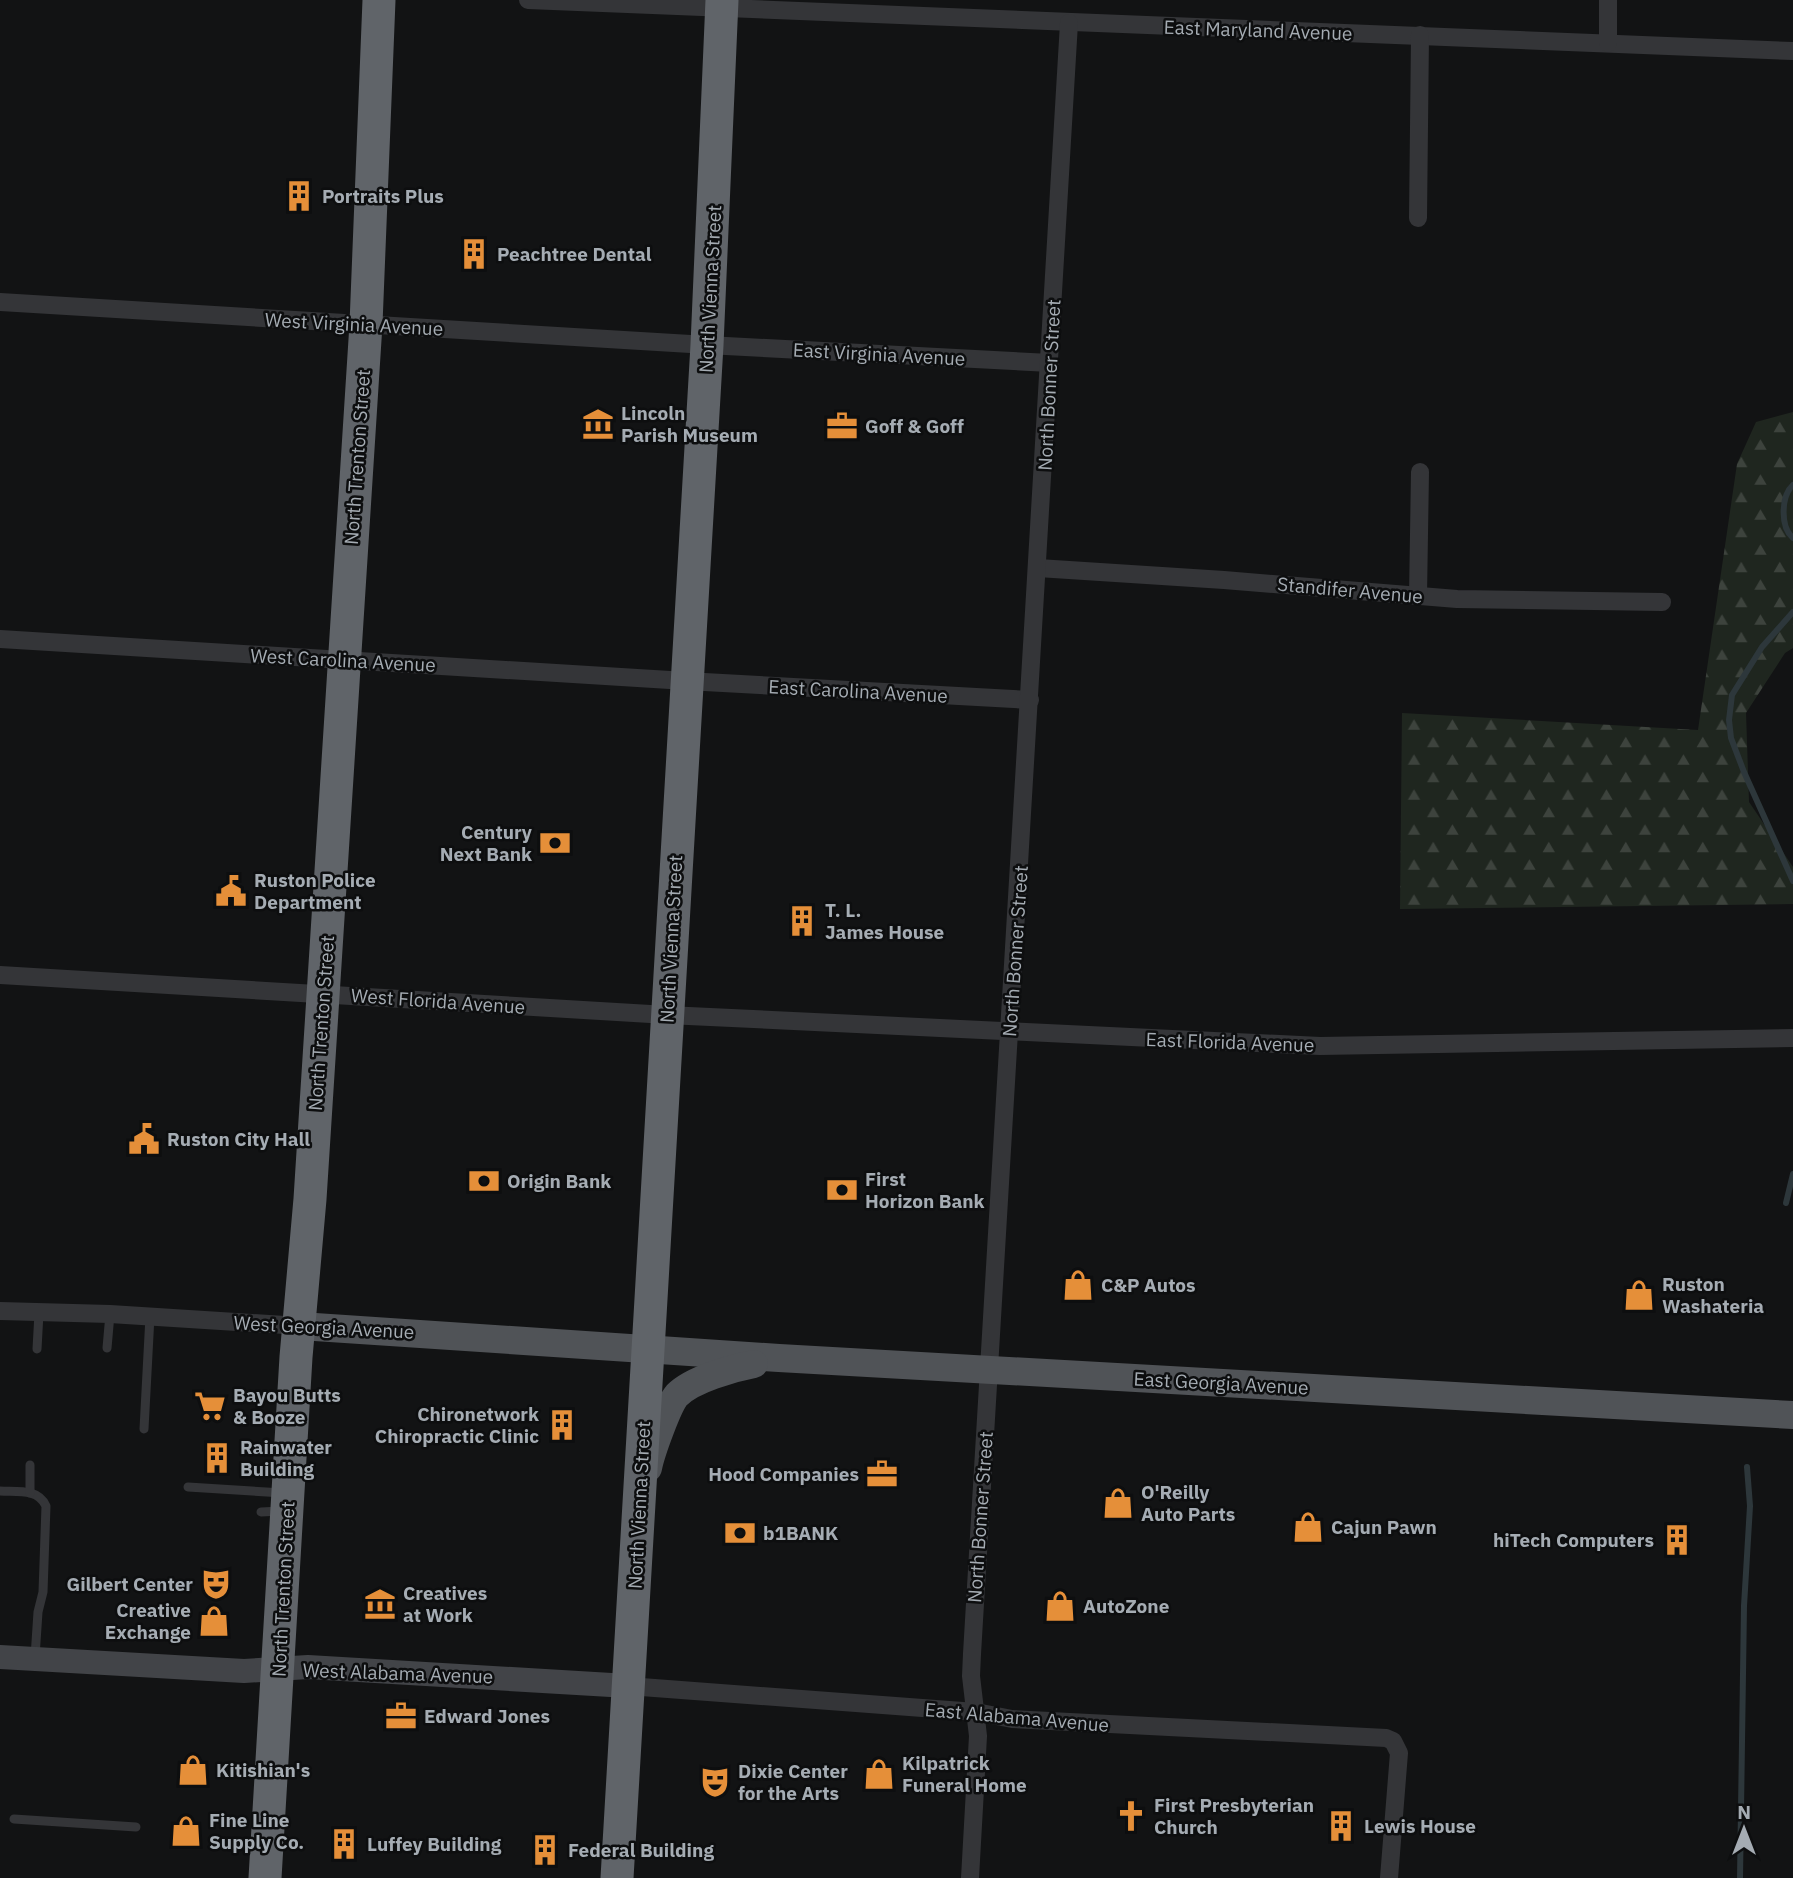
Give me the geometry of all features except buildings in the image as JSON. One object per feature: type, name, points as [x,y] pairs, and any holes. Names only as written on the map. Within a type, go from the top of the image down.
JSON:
[{"type":"highway","name":"North Trenton Street","points":[[265,1878],[277,1671],[279,1505],[300,1326],[323,995],[366,324],[379,0]]},
{"type":"highway","name":"North Vienna Street","points":[[617,1878],[707,345],[722,5]]},
{"type":"main road","name":"West Georgia Avenue","points":[[300,1326],[648,1348]]},
{"type":"main road","name":"East Georgia Avenue","points":[[648,1348],[779,1358],[1793,1415]]},
{"type":"main road","points":[[638,1525],[651,1453],[676,1396],[723,1371],[779,1358]]},
{"type":"main road","name":"West Alabama Avenue","points":[[0,1657],[244,1671],[308,1667],[628,1686]]},
{"type":"street","name":"East Maryland Avenue","points":[[528,0],[722,5],[1069,23],[1793,51]]},
{"type":"street","points":[[1608,0],[1608,43]]},
{"type":"street","name":"North Bonner Street","points":[[970,1878],[978,1736],[971,1676],[1069,23]]},
{"type":"street","points":[[1418,218],[1420,35]]},
{"type":"street","name":"West Virginia Avenue","points":[[0,302],[707,345]]},
{"type":"street","name":"East Virginia Avenue","points":[[707,345],[1050,363]]},
{"type":"street","points":[[1418,596],[1420,472]]},
{"type":"street","name":"Standifer Avenue","points":[[1038,568],[1418,596],[1662,602]]},
{"type":"street","name":"West Carolina Avenue","points":[[0,639],[686,681]]},
{"type":"street","name":"East Carolina Avenue","points":[[686,681],[1030,700]]},
{"type":"street","name":"West Florida Avenue","points":[[0,975],[667,1016]]},
{"type":"street","name":"East Florida Avenue","points":[[667,1016],[1320,1046],[1793,1038]]},
{"type":"street","name":"West Georgia Avenue","points":[[0,1311],[150,1316],[300,1326]]},
{"type":"street","name":"East Alabama Avenue","points":[[628,1686],[976,1712],[1012,1719],[1386,1738],[1392,1741],[1399,1753],[1389,1878]]},
{"type":"lane","points":[[37,1349],[38,1313]]},
{"type":"lane","points":[[107,1348],[110,1314]]},
{"type":"lane","points":[[144,1429],[150,1316]]},
{"type":"lane","points":[[30,1465],[30,1493]]},
{"type":"lane","points":[[188,1488],[279,1505]]},
{"type":"lane","points":[[0,1491],[40,1496],[47,1511],[43,1592],[38,1612],[35,1659]]},
{"type":"lane","points":[[13,1819],[136,1827]]},
{"type":"green space","points":[[1793,412],[1793,648],[1785,653],[1746,713],[1749,802],[1793,867],[1793,904],[1400,909],[1402,713],[1698,730],[1737,464],[1756,422]]},
{"type":"waterway","points":[[1793,485],[1784,504],[1786,527],[1793,538]]},
{"type":"waterway","points":[[1793,612],[1762,647],[1732,695],[1729,720],[1731,738],[1744,772],[1793,881]]},
{"type":"waterway","points":[[1786,1203],[1793,1174]]},
{"type":"waterway","points":[[1740,1878],[1744,1606],[1750,1506],[1747,1467]]},
{"type":"place","name":"Portraits Plus","points":[[299,196]]},
{"type":"place","name":"Peachtree Dental","points":[[474,254]]},
{"type":"place","name":"Lincoln Parish Museum","points":[[598,424]]},
{"type":"place","name":"Goff & Goff","points":[[842,426]]},
{"type":"place","name":"Century Next Bank","points":[[555,843]]},
{"type":"place","name":"Ruston Police Department","points":[[231,891]]},
{"type":"place","name":"T. L. James House","points":[[802,921]]},
{"type":"place","name":"Ruston City Hall","points":[[144,1139]]},
{"type":"place","name":"Origin Bank","points":[[484,1181]]},
{"type":"place","name":"First Horizon Bank","points":[[842,1190]]},
{"type":"place","name":"C&P Autos","points":[[1078,1285]]},
{"type":"place","name":"Ruston Washateria","points":[[1639,1295]]},
{"type":"place","name":"Bayou Butts & Booze","points":[[210,1406]]},
{"type":"place","name":"Chironetwork Chiropractic Clinic","points":[[562,1425]]},
{"type":"place","name":"Rainwater Building","points":[[217,1458]]},
{"type":"place","name":"Hood Companies","points":[[882,1474]]},
{"type":"place","name":"O'Reilly Auto Parts","points":[[1118,1503]]},
{"type":"place","name":"Cajun Pawn","points":[[1308,1527]]},
{"type":"place","name":"b1BANK","points":[[740,1533]]},
{"type":"place","name":"hiTech Computers","points":[[1677,1540]]},
{"type":"place","name":"Gilbert Center","points":[[216,1584]]},
{"type":"place","name":"Creatives at Work","points":[[380,1604]]},
{"type":"place","name":"AutoZone","points":[[1060,1606]]},
{"type":"place","name":"Creative Exchange","points":[[214,1621]]},
{"type":"place","name":"Edward Jones","points":[[401,1716]]},
{"type":"place","name":"Kitishian's","points":[[193,1770]]},
{"type":"place","name":"Kilpatrick Funeral Home","points":[[879,1774]]},
{"type":"place","name":"Dixie Center for the Arts","points":[[715,1782]]},
{"type":"place","name":"First Presbyterian Church","points":[[1131,1816]]},
{"type":"place","name":"Lewis House","points":[[1341,1826]]},
{"type":"place","name":"Fine Line Supply Co.","points":[[186,1831]]},
{"type":"place","name":"Luffey Building","points":[[344,1844]]},
{"type":"place","name":"Federal Building","points":[[545,1850]]}]
